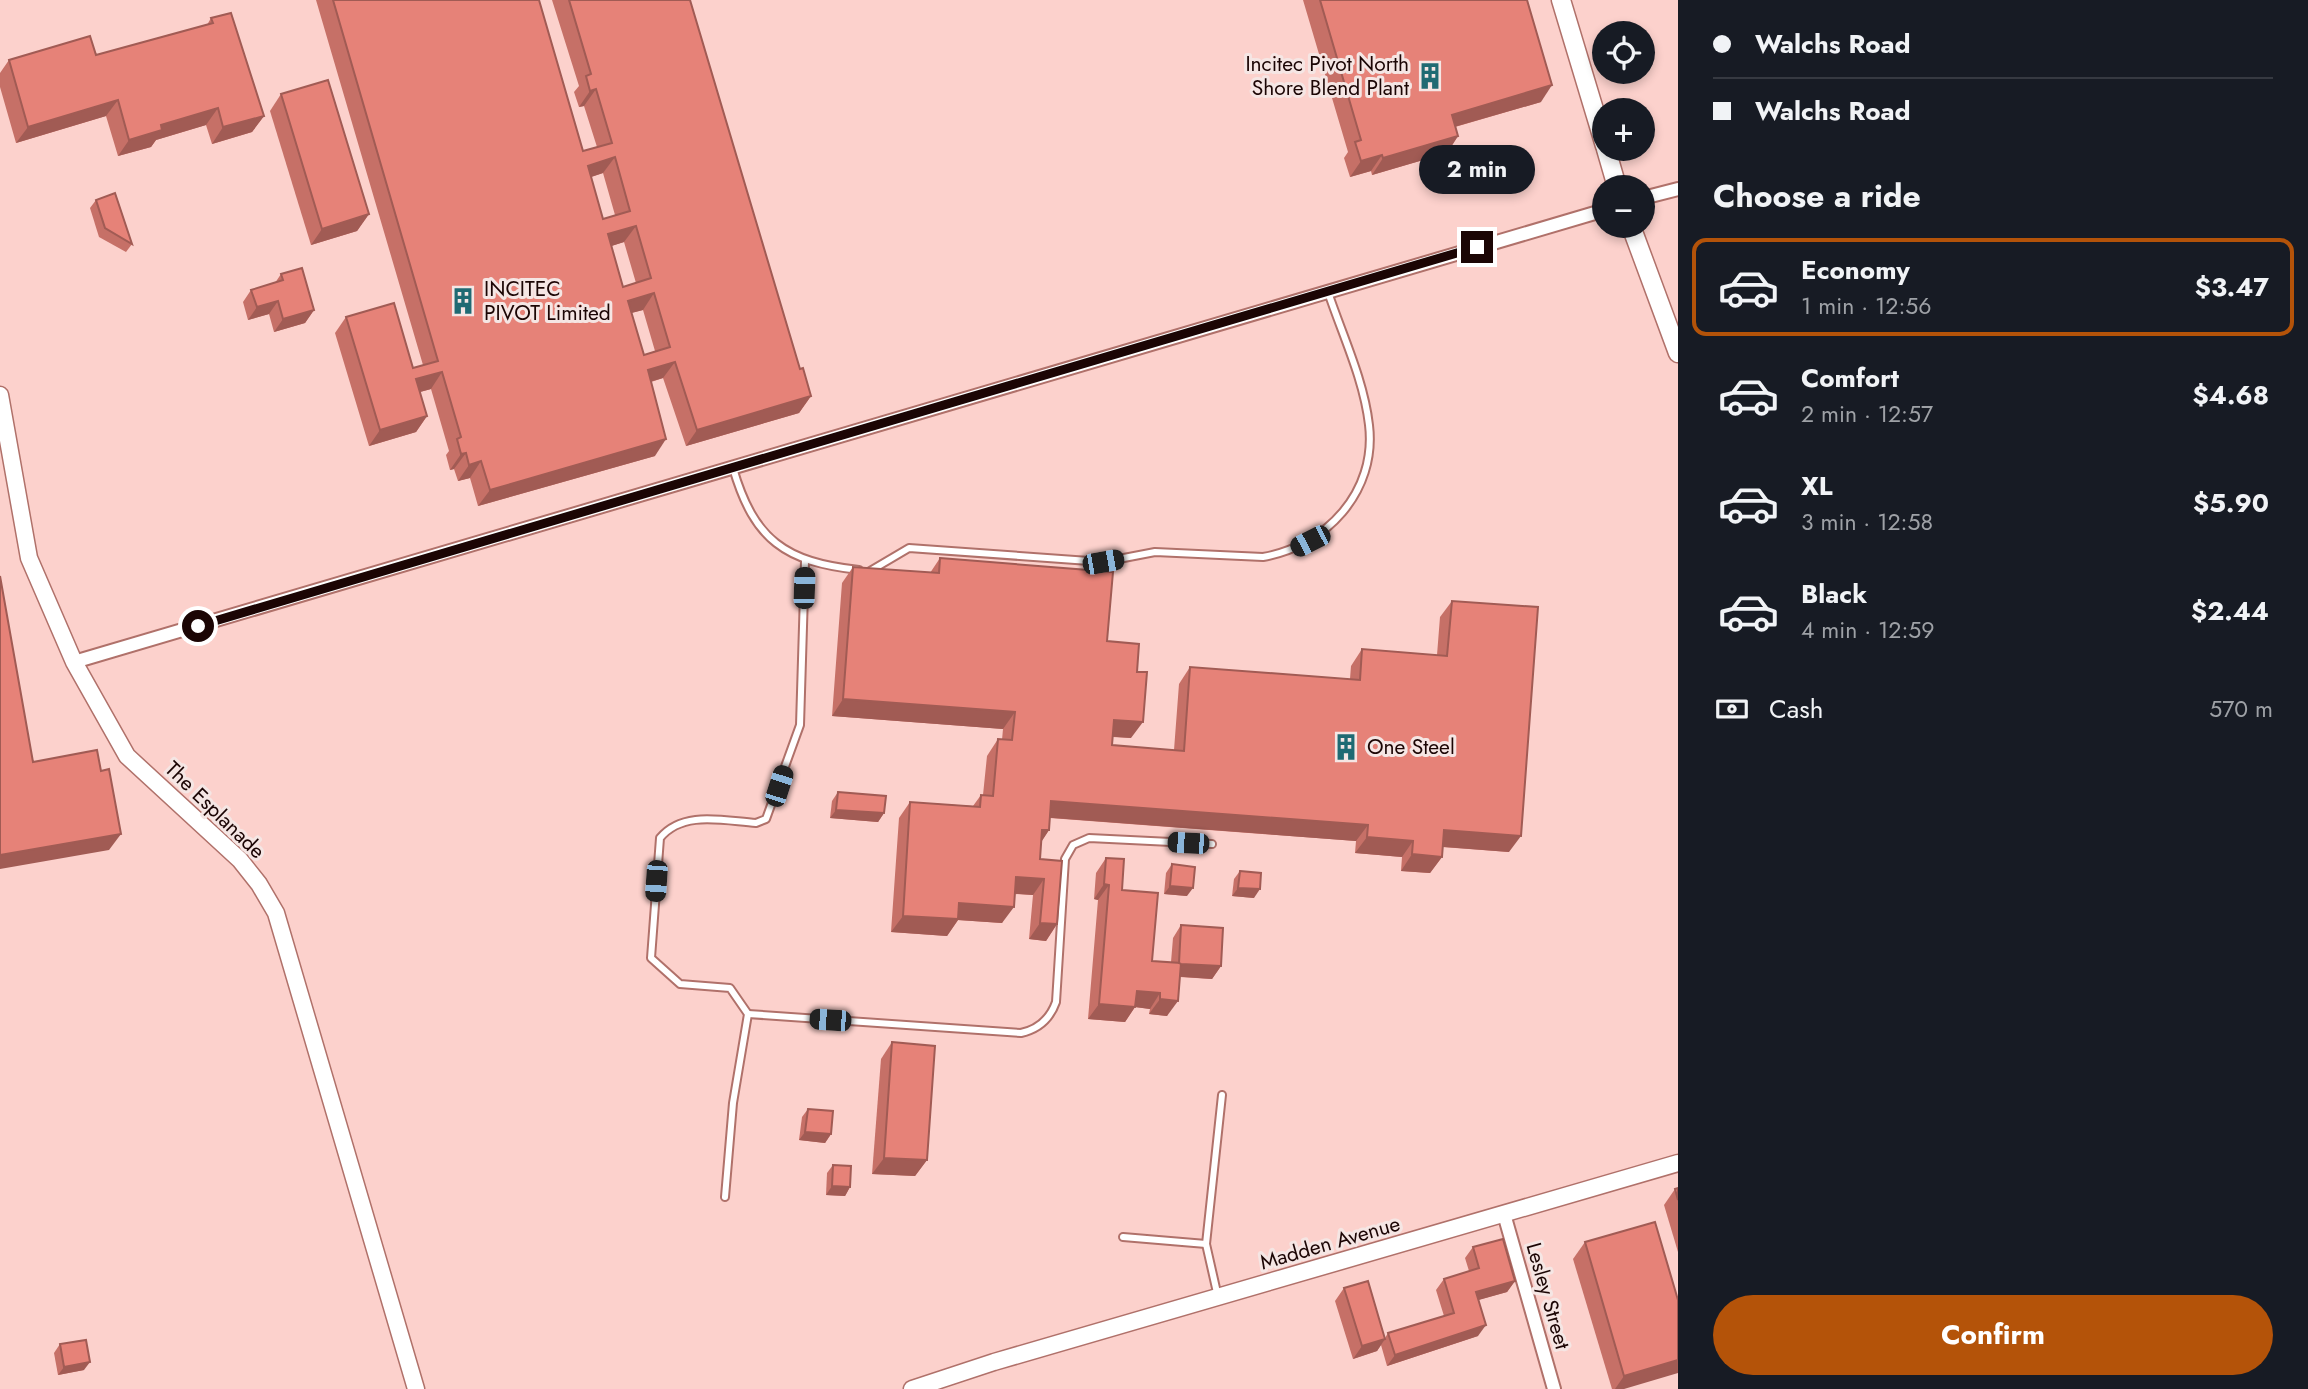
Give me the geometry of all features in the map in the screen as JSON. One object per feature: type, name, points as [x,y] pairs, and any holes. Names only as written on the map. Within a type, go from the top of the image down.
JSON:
[{"type":"main road","points":[[1561,0],[1592,104]]},
{"type":"main road","points":[[1635,238],[1678,354]]},
{"type":"street","points":[[1655,195],[1678,189]]},
{"type":"street","points":[[74,662],[1592,213]]},
{"type":"street","name":"The Esplanade","points":[[0,395],[29,558],[74,662],[127,755],[240,860],[259,884],[276,913],[416,1389]]},
{"type":"street","name":"Madden Avenue","points":[[912,1389],[994,1362],[1678,1163]]},
{"type":"street","name":"Lesley Street","points":[[1504,1214],[1554,1389]]},
{"type":"lane","points":[[733,467],[742,498],[756,523],[775,544],[805,561],[827,567],[873,571],[909,548],[1103,562],[1156,552],[1246,558],[1279,554],[1310,541],[1336,520],[1356,493],[1370,445],[1367,412],[1328,292]]},
{"type":"lane","points":[[725,1197],[733,1103],[748,1014],[730,988],[680,984],[651,958],[660,838],[670,826],[691,819],[757,822],[766,818],[800,725],[805,561]]},
{"type":"lane","points":[[748,1014],[1029,1031],[1049,1017],[1056,1002],[1065,859],[1073,845],[1088,838],[1212,844]]},
{"type":"lane","points":[[1217,1297],[1206,1244],[1222,1095]]},
{"type":"lane","points":[[1122,1237],[1206,1244]]},
{"type":"building","points":[[333,0],[539,0],[583,151],[612,143],[596,89],[590,91],[586,76],[591,74],[569,0],[690,0],[800,369],[803,368],[811,396],[697,430],[675,362],[648,370],[666,439],[490,490],[481,461],[469,465],[466,453],[461,454],[457,439],[461,437],[442,372],[416,379],[427,416],[380,430],[346,317],[394,303],[413,368],[438,361]],"holes":[[[615,157],[630,211],[603,219],[588,166]],[[636,226],[651,278],[623,287],[608,234]],[[654,293],[670,347],[644,355],[628,301]]]},
{"type":"building","name":"Incitec Pivot North Shore Blend Plant","points":[[1320,0],[1527,0],[1552,85],[1452,115],[1458,136],[1383,158],[1382,155],[1361,161],[1355,142],[1361,140]]},
{"type":"building","points":[[231,13],[264,116],[223,127],[218,108],[161,125],[162,130],[129,140],[118,100],[28,127],[9,60],[90,36],[96,55],[213,23],[211,18]]},
{"type":"building","points":[[328,80],[369,214],[322,229],[281,94]]},
{"type":"building","points":[[115,193],[132,244],[105,228],[96,200]]},
{"type":"building","points":[[302,268],[314,310],[283,319],[278,301],[257,307],[251,290],[283,280],[281,274]]},
{"type":"building","name":"One Steel","points":[[940,558],[1113,572],[1107,641],[1139,644],[1137,672],[1147,672],[1143,722],[1114,720],[1112,745],[1184,751],[1190,667],[1360,680],[1362,649],[1447,656],[1452,601],[1538,607],[1521,836],[1444,830],[1442,857],[1412,854],[1413,841],[1367,837],[1368,825],[1051,801],[1049,830],[1042,830],[1040,859],[1062,861],[1057,924],[1040,923],[1044,879],[1016,877],[1014,907],[959,903],[958,919],[903,916],[910,802],[980,807],[981,795],[993,796],[998,739],[1012,740],[1015,712],[843,699],[853,567],[939,573]]},
{"type":"building","points":[[0,576],[33,762],[97,750],[101,771],[109,769],[121,834],[0,855]]},
{"type":"building","points":[[838,792],[886,796],[884,813],[836,810]]},
{"type":"building","points":[[1106,858],[1124,859],[1122,890],[1158,893],[1152,961],[1181,963],[1178,1001],[1160,999],[1160,993],[1137,991],[1135,1007],[1099,1004],[1109,885],[1104,884]]},
{"type":"building","points":[[1172,864],[1195,867],[1193,888],[1170,886]]},
{"type":"building","points":[[1240,871],[1261,873],[1260,889],[1238,888]]},
{"type":"building","points":[[1181,925],[1223,928],[1221,966],[1179,963]]},
{"type":"building","points":[[892,1042],[935,1046],[927,1160],[884,1158]]},
{"type":"building","points":[[808,1109],[833,1111],[831,1134],[805,1132]]},
{"type":"building","points":[[833,1165],[851,1166],[850,1187],[832,1186]]},
{"type":"building","points":[[1655,1222],[1678,1300],[1678,1360],[1624,1376],[1585,1242]]},
{"type":"building","points":[[1503,1239],[1515,1281],[1476,1292],[1486,1325],[1395,1355],[1388,1333],[1454,1313],[1444,1279],[1479,1268],[1473,1247]]},
{"type":"building","points":[[1368,1281],[1385,1339],[1362,1346],[1344,1288]]},
{"type":"building","points":[[86,1340],[90,1362],[64,1367],[60,1344]]},
{"type":"place","name":"Incitec Pivot North Shore Blend Plant","points":[[1430,76]]},
{"type":"place","name":"INCITEC PIVOT Limited","points":[[463,301]]},
{"type":"place","name":"One Steel","points":[[1346,747]]},
{"type":"route","points":[[198,626],[1477,247]]}]
